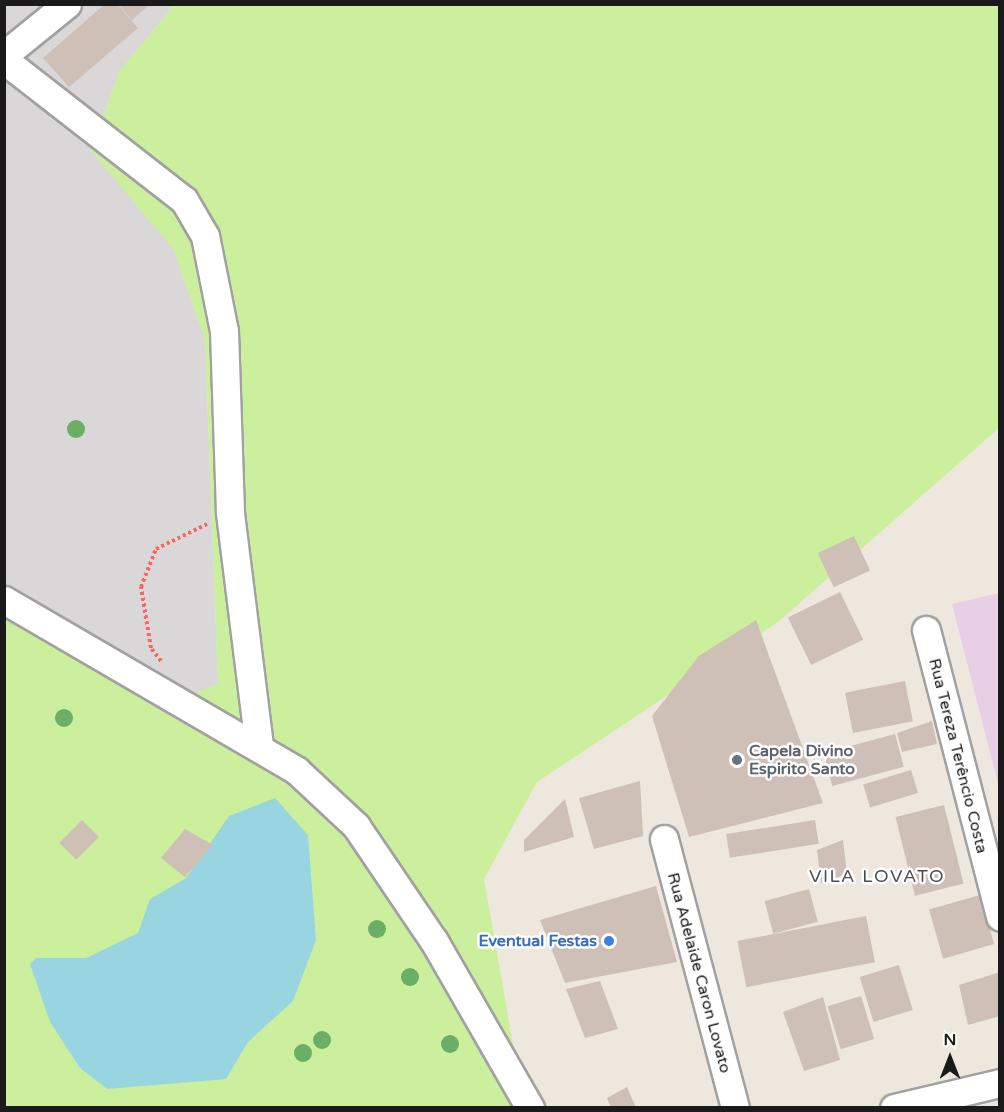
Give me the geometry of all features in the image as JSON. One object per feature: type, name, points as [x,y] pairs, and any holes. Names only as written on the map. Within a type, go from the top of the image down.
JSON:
[{"type":"street","points":[[4,55],[67,4]]},
{"type":"street","points":[[4,60],[184,200],[205,236],[224,331],[230,513],[259,747]]},
{"type":"street","points":[[4,600],[173,703],[259,747],[296,770],[356,826],[434,941],[530,1107]]},
{"type":"street","name":"Rua Tereza Terêncio Costa","points":[[926,630],[999,916]]},
{"type":"street","name":"Rua Adelaide Caron Lovato","points":[[664,839],[735,1107]]},
{"type":"street","points":[[894,1107],[999,1083]]},
{"type":"path","points":[[169,672],[151,648],[141,587],[156,549],[230,513]]},
{"type":"shaded area","points":[[5,5],[174,5],[119,72],[91,150],[174,250],[205,340],[218,684],[163,708],[5,619]]},
{"type":"shaded area","points":[[1000,593],[999,787],[952,604]]},
{"type":"green space","points":[[174,5],[999,5],[999,428],[778,622],[537,782],[484,879],[524,1107],[5,1107],[4,619],[163,708],[218,683],[205,340],[174,250],[91,151],[119,72]]},
{"type":"water","points":[[275,798],[308,835],[316,940],[293,1001],[248,1042],[226,1079],[107,1089],[80,1068],[50,1022],[30,964],[36,958],[86,958],[138,933],[150,899],[186,878],[229,816]]},
{"type":"building","points":[[105,4],[117,4],[138,28],[69,87],[43,58]]},
{"type":"building","points":[[118,4],[150,4],[132,20]]},
{"type":"building","points":[[854,536],[870,570],[834,587],[818,553]]},
{"type":"building","points":[[840,592],[863,640],[811,665],[788,617]]},
{"type":"building","name":"Capela Divino Espirito Santo","points":[[756,620],[823,803],[689,837],[652,716],[699,656]]},
{"type":"building","points":[[905,681],[913,721],[853,733],[845,693]]},
{"type":"building","points":[[932,721],[937,744],[902,752],[897,733]]},
{"type":"building","points":[[895,734],[904,767],[832,786],[824,753]]},
{"type":"building","points":[[911,770],[918,793],[870,808],[863,785]]},
{"type":"building","points":[[640,781],[643,836],[594,849],[579,798]]},
{"type":"building","points":[[565,799],[574,837],[524,852],[524,840]]},
{"type":"building","points":[[944,805],[964,884],[915,896],[895,817]]},
{"type":"building","points":[[82,820],[99,837],[76,860],[59,843]]},
{"type":"building","points":[[815,820],[819,844],[730,858],[726,834]]},
{"type":"building","points":[[185,829],[213,845],[185,877],[161,858]]},
{"type":"building","points":[[843,840],[847,874],[821,883],[817,850]]},
{"type":"building","name":"Eventual Festas","points":[[656,886],[677,962],[565,983],[540,920]]},
{"type":"building","points":[[809,889],[818,922],[773,934],[765,901]]},
{"type":"building","points":[[980,895],[994,944],[943,959],[929,910]]},
{"type":"building","points":[[866,916],[875,962],[746,987],[737,941]]},
{"type":"building","points":[[899,965],[913,1010],[874,1022],[860,977]]},
{"type":"building","points":[[1000,972],[1000,1016],[968,1025],[959,985]]},
{"type":"building","points":[[600,981],[618,1029],[585,1038],[566,989]]},
{"type":"building","points":[[861,996],[874,1039],[841,1049],[828,1006]]},
{"type":"building","points":[[823,997],[840,1060],[804,1071],[783,1012]]},
{"type":"building","points":[[627,1087],[636,1108],[611,1108],[607,1098]]},
{"type":"place","name":"Capela Divino Espirito Santo","points":[[737,760]]},
{"type":"place","name":"Eventual Festas","points":[[609,941]]},
{"type":"district","name":"VILA LOVATO","points":[[877,876]]}]
